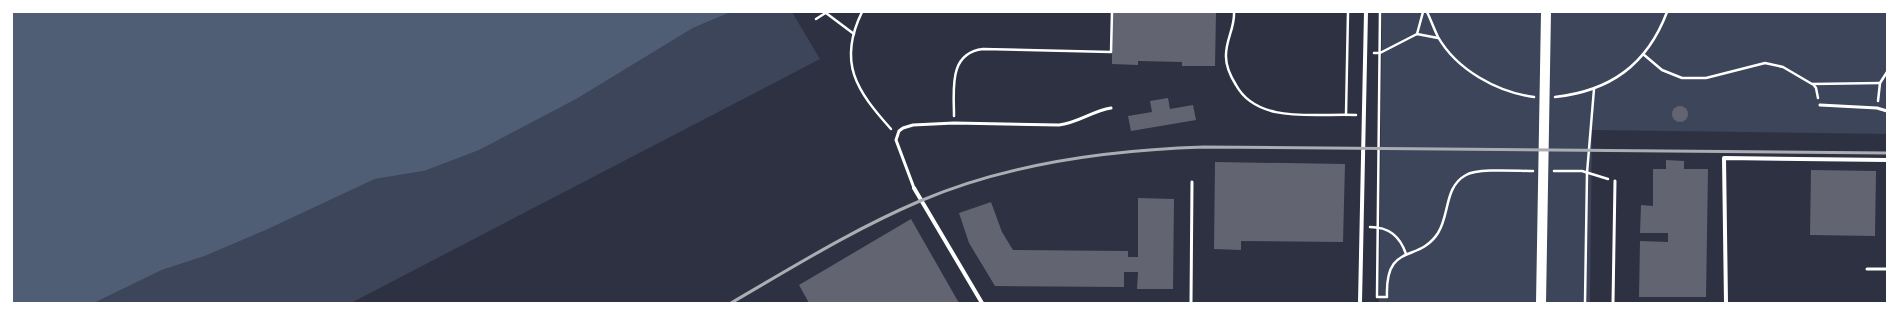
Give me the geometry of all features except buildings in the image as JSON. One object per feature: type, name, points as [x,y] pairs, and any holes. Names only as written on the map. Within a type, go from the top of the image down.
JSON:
[{"type":"main road","points":[[1541,303],[1546,12]]},
{"type":"street","points":[[1360,303],[1366,12]]},
{"type":"street","points":[[1726,303],[1724,158],[1887,160]]},
{"type":"street","points":[[914,188],[982,303]]},
{"type":"lane","points":[[1820,105],[1877,108],[1887,111]]},
{"type":"lane","points":[[914,188],[897,146],[897,136],[903,128],[913,125],[954,123],[1071,124],[1098,110],[1111,108]]},
{"type":"lane","points":[[1613,303],[1615,181]]},
{"type":"lane","points":[[1191,303],[1192,182]]},
{"type":"lane","points":[[1867,269],[1887,269]]},
{"type":"path","points":[[816,19],[827,12],[854,34]]},
{"type":"path","points":[[862,12],[854,34],[851,60],[856,83],[865,98],[897,136]]},
{"type":"path","points":[[954,123],[955,72],[961,59],[969,53],[983,49],[1111,52],[1112,12]]},
{"type":"path","points":[[1234,12],[1226,58],[1233,81],[1242,95],[1262,109],[1272,112],[1363,116]]},
{"type":"path","points":[[1346,115],[1348,12]]},
{"type":"path","points":[[1380,12],[1377,298],[1387,297],[1388,273],[1390,268],[1406,254],[1425,245],[1437,235],[1446,214],[1452,188],[1466,174],[1473,171],[1540,171]]},
{"type":"path","points":[[1417,34],[1423,12]]},
{"type":"path","points":[[1427,12],[1438,38],[1456,59],[1491,84],[1522,95],[1539,97]]},
{"type":"path","points":[[1552,98],[1580,94],[1594,89],[1617,77],[1643,54],[1659,30],[1667,12]]},
{"type":"path","points":[[1365,53],[1380,52],[1417,34],[1438,38]]},
{"type":"path","points":[[1643,54],[1662,70],[1682,78],[1706,78],[1765,63],[1784,67],[1816,88],[1820,105]]},
{"type":"path","points":[[1877,108],[1880,83],[1887,72]]},
{"type":"path","points":[[1812,84],[1880,83]]},
{"type":"path","points":[[1585,303],[1587,173],[1594,89]]},
{"type":"path","points":[[1548,171],[1587,173],[1615,181]]},
{"type":"path","points":[[1361,228],[1378,227],[1389,230],[1397,237],[1406,254]]},
{"type":"shaded area","points":[[12,12],[731,12],[693,28],[578,98],[479,150],[424,171],[375,179],[266,230],[205,256],[162,270],[94,303],[12,303]]},
{"type":"shaded area","points":[[731,12],[792,12],[820,59],[351,303],[94,303],[162,270],[205,256],[266,230],[375,179],[424,171],[578,98],[693,28]]},
{"type":"shaded area","points":[[1382,12],[1887,12],[1887,134],[1592,130],[1590,303],[1379,303]]},
{"type":"railway","points":[[731,303],[848,236],[920,201],[988,177],[1024,168],[1095,155],[1132,151],[1204,147],[1887,153]]}]
